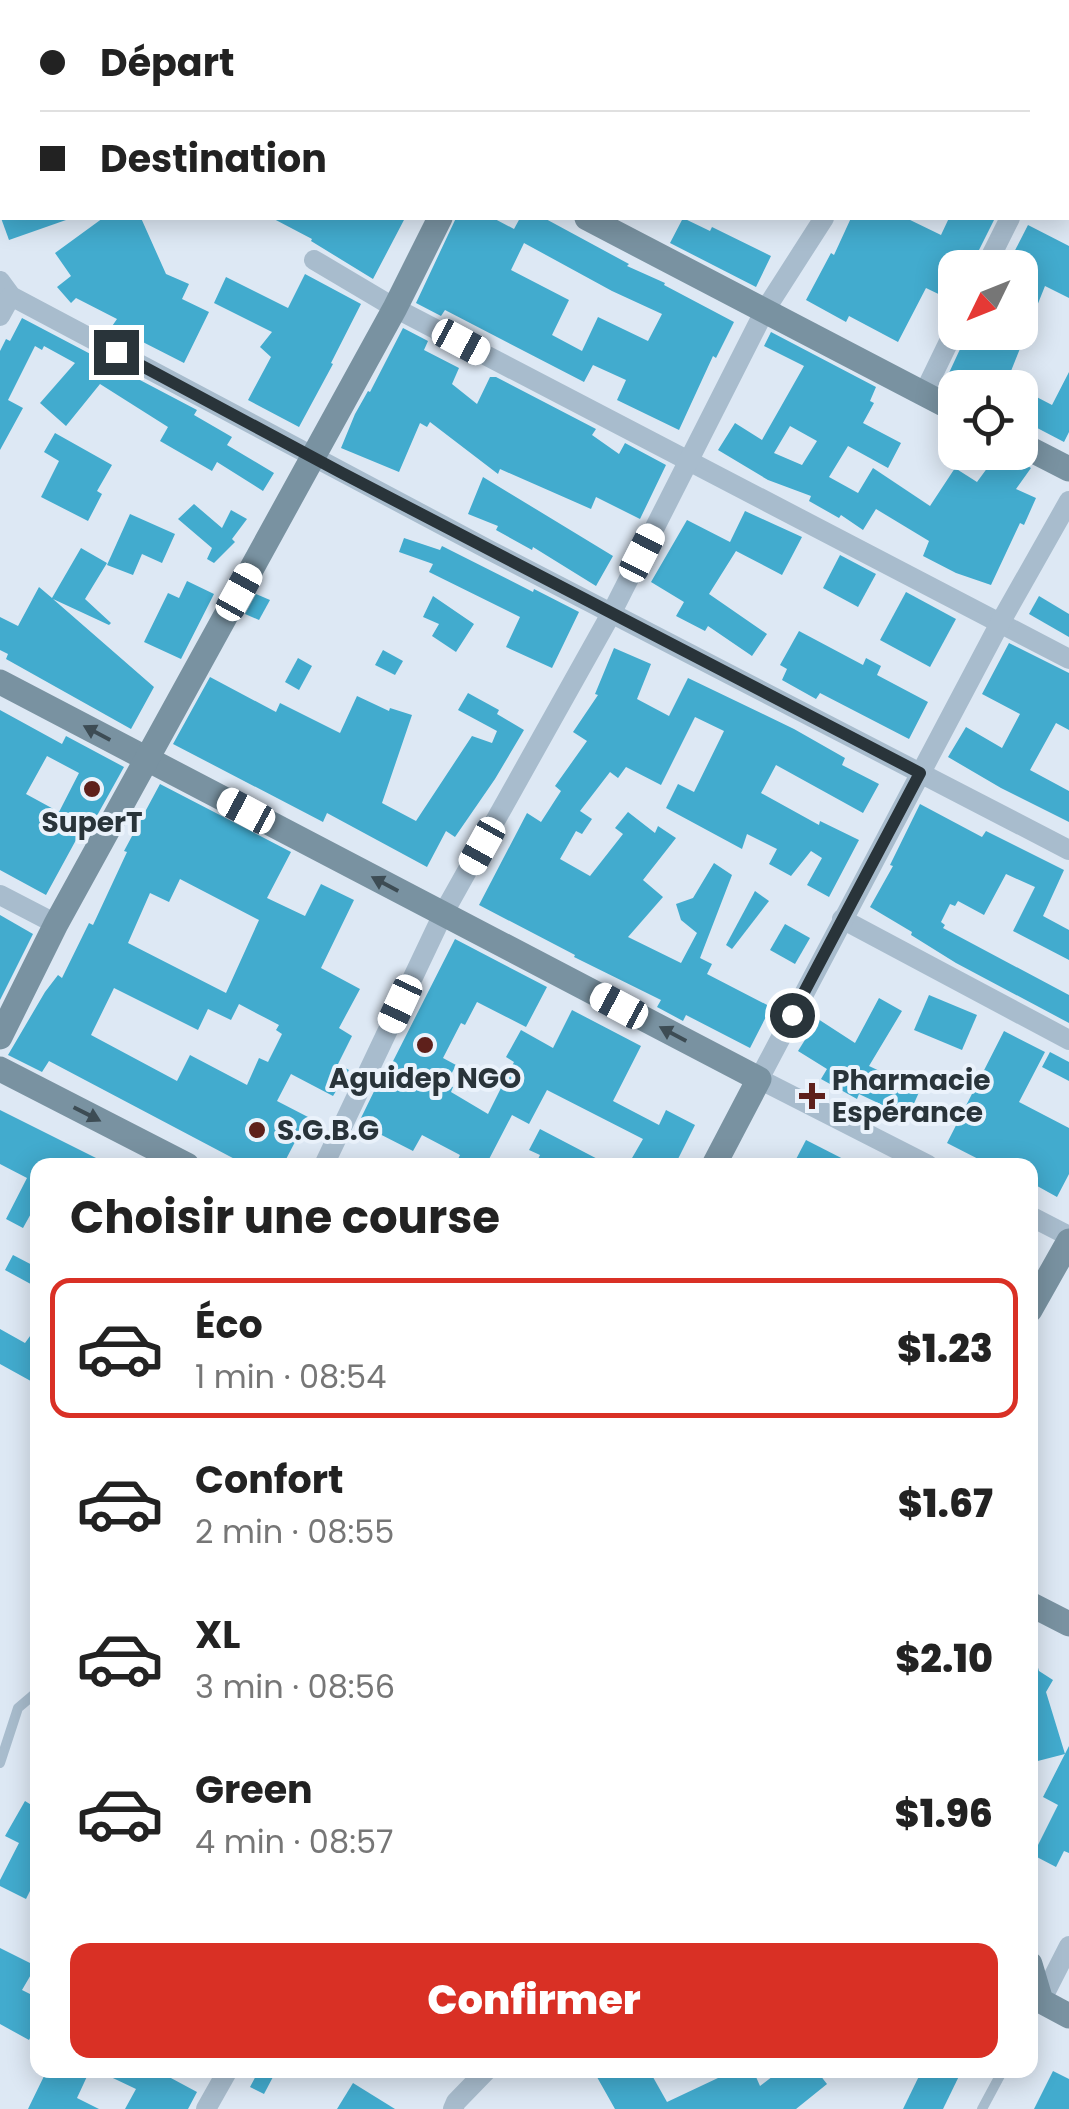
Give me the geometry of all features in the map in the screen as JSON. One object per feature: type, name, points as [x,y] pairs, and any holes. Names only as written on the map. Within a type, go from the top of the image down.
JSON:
[{"type":"street","points":[[0,1037],[56,924],[396,308],[439,220]]},
{"type":"street","points":[[592,220],[938,401]]},
{"type":"street","points":[[327,1158],[443,914],[611,614],[765,310],[823,220]]},
{"type":"street","points":[[995,250],[1009,220]]},
{"type":"street","points":[[314,260],[396,308],[1069,659]]},
{"type":"street","points":[[0,316],[6,288],[312,457],[1069,850]]},
{"type":"street","points":[[924,393],[945,350]]},
{"type":"street","points":[[1038,453],[1069,469]]},
{"type":"street","points":[[718,1158],[1000,623],[1069,501]]},
{"type":"street","points":[[0,682],[914,1158]]},
{"type":"street","points":[[0,896],[56,924]]},
{"type":"street","points":[[842,919],[1069,1040]]},
{"type":"street","points":[[0,1069],[173,1158]]},
{"type":"street","points":[[1038,1221],[1069,1239],[1038,1295]]},
{"type":"street","points":[[1038,1608],[1069,1624]]},
{"type":"street","points":[[1069,1946],[1038,2006],[1069,2016]]},
{"type":"street","points":[[206,2109],[223,2078]]},
{"type":"street","points":[[453,2109],[479,2078]]},
{"type":"lane","points":[[0,1763],[18,1708],[30,1698]]},
{"type":"lane","points":[[982,2109],[999,2078]]},
{"type":"building","points":[[2,220],[66,220],[9,240]]},
{"type":"building","points":[[100,220],[142,220],[166,274],[189,284],[182,299],[209,312],[184,363],[131,336],[128,342],[108,332],[117,319],[76,298],[71,303],[57,287],[71,276],[55,253]]},
{"type":"building","points":[[276,220],[404,220],[373,279]]},
{"type":"building","points":[[455,220],[497,220],[514,229],[519,220],[548,220],[734,322],[716,358],[713,356],[679,430],[617,400],[626,380],[593,365],[584,382],[445,310],[441,316],[416,303]],"holes":[[[524,243],[662,314],[648,341],[598,317],[582,351],[552,335],[569,300],[511,270]]]},
{"type":"building","points":[[682,220],[687,220],[710,231],[712,227],[771,256],[756,287],[670,243]]},
{"type":"building","points":[[850,220],[910,220],[941,235],[948,220],[994,220],[979,250],[938,250],[938,294],[926,288],[898,342],[849,316],[846,322],[806,300],[831,253],[834,255]]},
{"type":"building","points":[[1028,225],[1069,246],[1069,298],[1045,286],[1038,304],[1038,250],[1015,250]]},
{"type":"building","points":[[305,274],[361,304],[299,427],[248,400],[271,357],[260,347],[272,332],[214,303],[226,277],[288,308]]},
{"type":"building","points":[[22,318],[197,410],[194,415],[232,437],[227,445],[274,473],[263,491],[217,462],[212,471],[160,441],[168,427],[100,384],[66,426],[40,403],[75,363],[44,346],[42,350],[35,346],[8,400],[23,408],[0,450],[0,351]]},
{"type":"building","points":[[403,328],[428,341],[424,350],[459,368],[452,384],[477,404],[490,377],[496,377],[596,429],[592,435],[619,454],[625,443],[666,465],[640,519],[596,497],[591,509],[500,469],[498,474],[430,422],[427,427],[420,423],[399,472],[341,448],[355,414]]},
{"type":"building","points":[[771,332],[876,387],[870,401],[874,403],[863,423],[901,443],[888,468],[848,446],[829,477],[858,493],[873,468],[930,506],[954,470],[977,482],[986,470],[1030,470],[1016,489],[1036,498],[991,585],[923,556],[929,541],[876,509],[863,530],[809,501],[811,496],[768,480],[718,450],[735,423],[762,440],[804,366],[764,346]],"holes":[[[790,426],[817,441],[802,465],[774,453]]]},
{"type":"building","points":[[960,350],[1019,350],[1011,370],[950,370]]},
{"type":"building","points":[[1069,372],[1069,432],[1064,442],[1038,428],[1038,398],[1052,405]]},
{"type":"building","points":[[55,433],[112,465],[97,491],[102,494],[88,521],[41,497],[59,461],[44,452]]},
{"type":"building","points":[[483,477],[613,556],[596,586],[533,547],[532,550],[496,530],[498,526],[468,514]]},
{"type":"building","points":[[194,504],[222,528],[231,510],[247,519],[232,539],[235,542],[214,563],[207,559],[212,548],[178,519]]},
{"type":"building","points":[[745,511],[802,537],[782,575],[736,551],[709,594],[767,634],[752,656],[708,626],[705,631],[676,616],[684,602],[651,582],[687,520],[730,542]]},
{"type":"building","points":[[130,514],[175,534],[162,563],[142,554],[133,575],[107,565]]},
{"type":"building","points":[[404,538],[440,550],[442,546],[579,612],[552,668],[506,647],[520,617],[429,572],[433,564],[399,552]]},
{"type":"building","points":[[81,548],[107,563],[85,599],[111,623],[53,599],[154,687],[131,729],[6,659],[8,654],[0,650],[0,617],[18,626],[39,587],[52,598]]},
{"type":"building","points":[[840,555],[876,574],[858,607],[823,588]]},
{"type":"building","points":[[187,581],[214,594],[181,659],[144,642],[168,593],[179,598]]},
{"type":"building","points":[[906,592],[956,619],[930,667],[880,640]]},
{"type":"building","points":[[256,594],[270,600],[259,620],[245,614]]},
{"type":"building","points":[[433,596],[474,624],[456,652],[432,636],[439,624],[423,617]]},
{"type":"building","points":[[1039,596],[1069,614],[1069,637],[1029,614]]},
{"type":"building","points":[[799,631],[863,665],[866,658],[881,666],[877,675],[928,702],[909,739],[820,693],[816,699],[782,680],[787,669],[780,665]]},
{"type":"building","points":[[1009,643],[1069,673],[1069,730],[1056,723],[1030,770],[1069,791],[1069,822],[948,757],[966,727],[1002,748],[1020,714],[982,694]]},
{"type":"building","points":[[614,648],[651,664],[637,699],[669,716],[688,678],[794,729],[845,758],[842,765],[879,784],[863,813],[776,765],[761,793],[819,825],[820,821],[859,840],[829,897],[807,885],[822,858],[811,851],[791,876],[769,864],[777,849],[747,834],[742,849],[666,808],[678,784],[694,792],[724,731],[695,717],[661,785],[626,767],[618,778],[610,772],[580,811],[592,819],[582,834],[576,831],[560,859],[590,876],[623,834],[615,828],[628,812],[655,833],[658,826],[676,838],[643,880],[663,897],[628,937],[681,963],[697,933],[681,920],[676,904],[693,898],[714,863],[732,875],[700,958],[712,964],[707,974],[771,1007],[750,1048],[686,1015],[683,1021],[657,1007],[661,1000],[479,905],[527,813],[541,822],[561,791],[555,786],[587,741],[573,732],[598,695],[595,694]]},
{"type":"building","points":[[383,650],[403,661],[395,675],[375,665]]},
{"type":"building","points":[[298,658],[312,666],[299,690],[285,682]]},
{"type":"building","points":[[210,677],[276,712],[280,703],[340,733],[357,696],[389,711],[390,708],[412,715],[382,803],[416,821],[472,736],[492,743],[497,731],[458,710],[468,693],[524,730],[455,837],[446,831],[427,867],[327,813],[323,822],[173,744]]},
{"type":"building","points":[[0,710],[62,744],[66,736],[124,767],[94,821],[88,818],[46,895],[0,870]],"holes":[[[47,756],[79,773],[59,812],[26,794]]]},
{"type":"building","points":[[160,784],[291,852],[267,898],[305,916],[321,884],[354,900],[321,968],[360,989],[339,1028],[352,1036],[338,1064],[349,1070],[333,1096],[291,1074],[277,1101],[308,1117],[287,1158],[233,1158],[49,1061],[42,1072],[8,1055],[45,992],[58,975],[62,978],[89,923],[93,925],[127,852],[124,851]],"holes":[[[180,879],[259,920],[226,993],[128,943],[150,893],[169,902]],[[114,988],[198,1030],[208,1009],[231,1020],[239,1004],[279,1025],[276,1030],[282,1034],[268,1062],[259,1058],[247,1085],[190,1055],[177,1081],[91,1035]]]},
{"type":"building","points":[[920,804],[982,837],[986,831],[1064,870],[1043,916],[1069,930],[1069,960],[1013,931],[1035,887],[1006,874],[984,915],[958,901],[955,906],[950,904],[941,922],[943,928],[1069,995],[1069,1023],[956,963],[870,907]]},
{"type":"building","points":[[755,891],[769,901],[732,949],[726,945]]},
{"type":"building","points":[[0,915],[33,934],[0,1000]]},
{"type":"building","points":[[785,924],[810,938],[795,964],[770,950]]},
{"type":"building","points":[[455,939],[547,987],[526,1027],[477,1002],[443,1058],[456,1065],[446,1084],[453,1087],[451,1092],[488,1114],[514,1062],[506,1057],[521,1030],[553,1048],[572,1010],[641,1046],[613,1101],[659,1125],[666,1110],[695,1125],[678,1158],[632,1158],[643,1139],[547,1090],[529,1124],[512,1115],[490,1158],[458,1158],[460,1155],[422,1135],[413,1151],[362,1125],[361,1118],[381,1077],[385,1077]]},
{"type":"building","points":[[929,995],[977,1015],[962,1050],[914,1030]]},
{"type":"building","points":[[879,998],[902,1011],[869,1066],[920,1090],[908,1117],[859,1094],[857,1099],[821,1079],[827,1069],[798,1051],[818,1019],[855,1043]]},
{"type":"building","points":[[1004,1031],[1045,1052],[1019,1102],[1069,1128],[1069,1174],[1057,1197],[1038,1186],[1038,1158],[976,1158],[947,1143]]},
{"type":"building","points":[[1050,1052],[1069,1062],[1069,1081],[1042,1067]]},
{"type":"building","points":[[0,1110],[96,1158],[30,1158],[30,1215],[23,1228],[6,1219],[27,1178],[0,1164]]},
{"type":"building","points":[[540,1129],[596,1158],[538,1158],[540,1155],[529,1150]]},
{"type":"building","points":[[806,1140],[841,1158],[797,1158]]},
{"type":"building","points":[[13,1255],[30,1264],[30,1284],[5,1270]]},
{"type":"building","points":[[0,1329],[25,1343],[30,1336],[30,1381],[0,1364]]},
{"type":"building","points":[[1038,1668],[1053,1680],[1046,1692],[1065,1754],[1038,1761]]},
{"type":"building","points":[[1069,1746],[1069,1853],[1064,1851],[1056,1867],[1038,1858],[1038,1845],[1058,1805],[1043,1797]]},
{"type":"building","points":[[25,1801],[30,1804],[30,1891],[26,1899],[0,1886],[19,1843],[5,1836]]},
{"type":"building","points":[[0,1948],[30,1963],[30,1976],[22,1990],[30,1994],[30,2038],[0,2024]]},
{"type":"building","points":[[1053,2071],[1069,2079],[1069,2109],[1034,2109]]},
{"type":"building","points":[[43,2078],[86,2078],[77,2098],[99,2109],[28,2109]]},
{"type":"building","points":[[113,2078],[171,2078],[197,2092],[188,2109],[125,2109],[136,2089]]},
{"type":"building","points":[[255,2078],[272,2078],[264,2094],[250,2087]]},
{"type":"building","points":[[598,2078],[654,2078],[667,2102],[718,2078],[756,2078],[760,2086],[770,2078],[822,2078],[827,2084],[796,2109],[615,2109]]},
{"type":"building","points":[[918,2078],[958,2078],[943,2109],[903,2109]]},
{"type":"building","points":[[353,2083],[395,2109],[337,2109]]},
{"type":"place","name":"SuperT","points":[[92,789]]},
{"type":"place","name":"Aguidep NGO","points":[[425,1045]]},
{"type":"place","name":"Pharmacie Espérance","points":[[812,1096]]},
{"type":"place","name":"S.G.B.G","points":[[257,1130]]},
{"type":"route","points":[[116,352],[920,773],[792,1015]]}]
